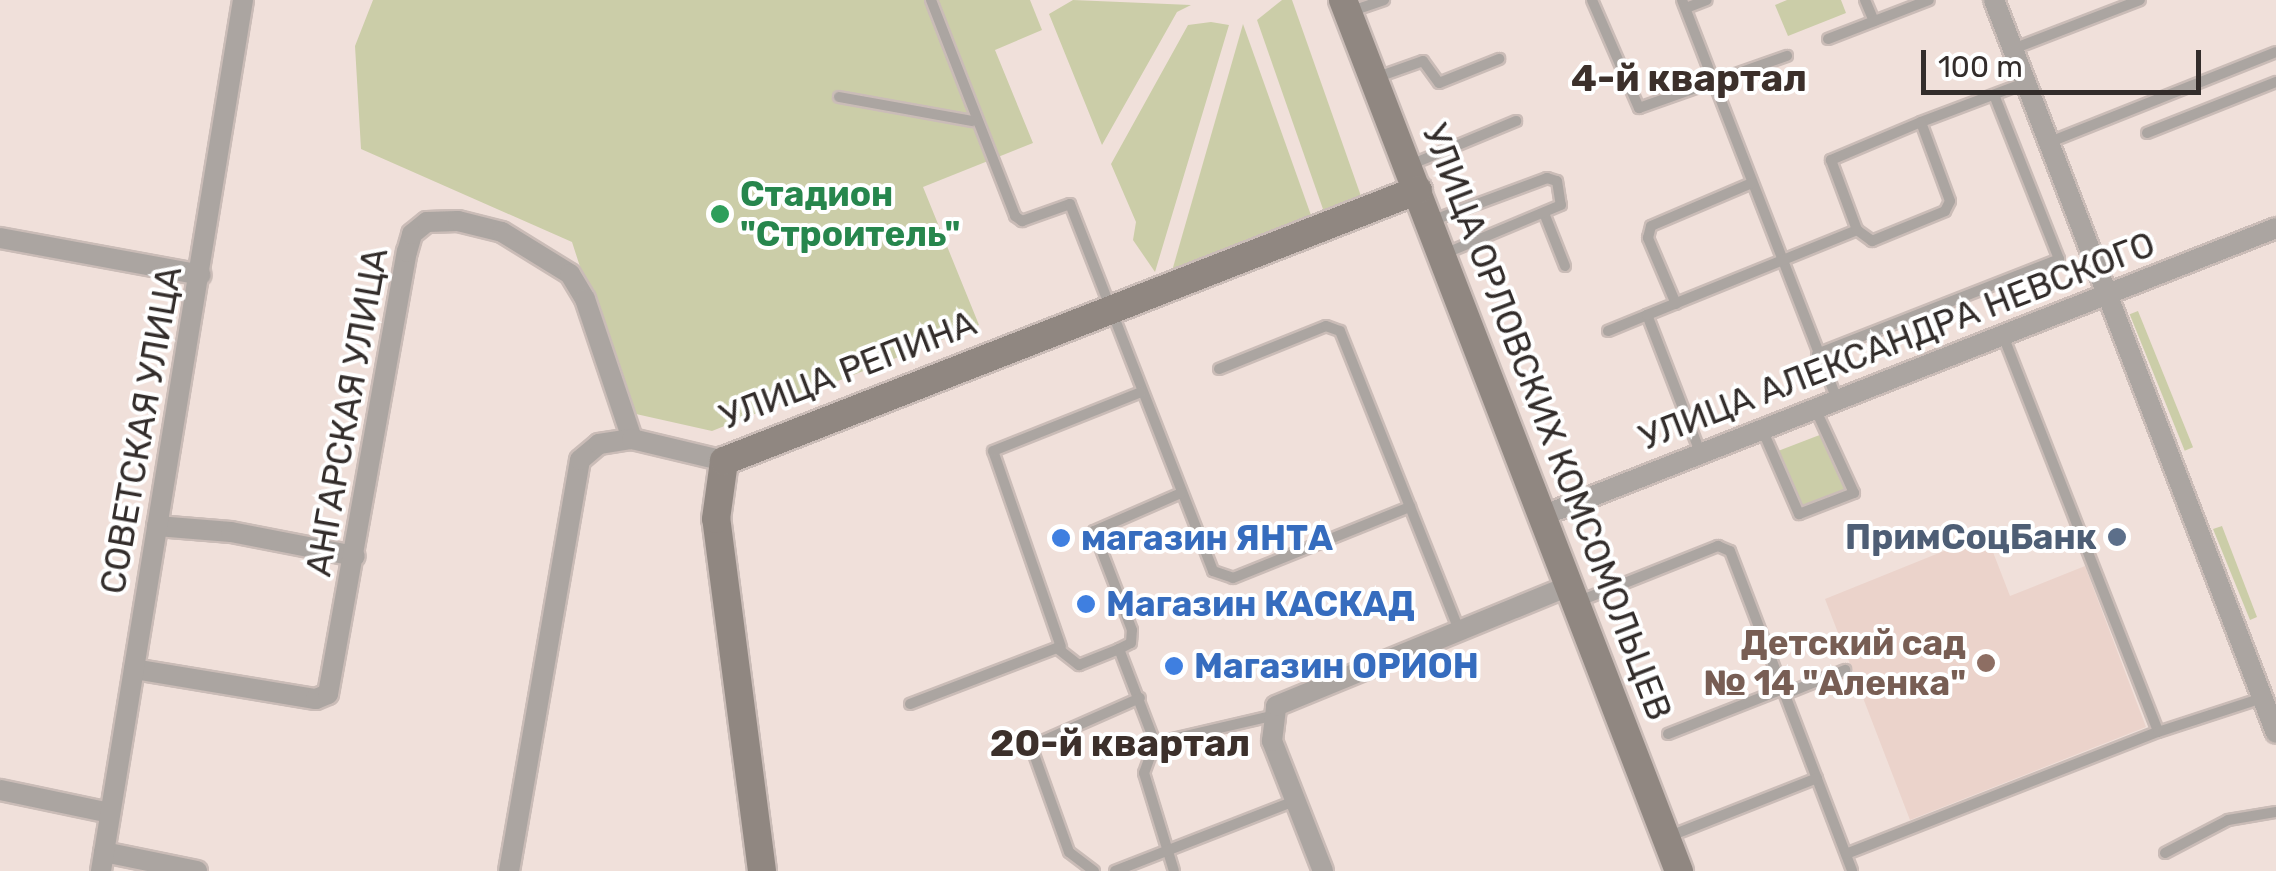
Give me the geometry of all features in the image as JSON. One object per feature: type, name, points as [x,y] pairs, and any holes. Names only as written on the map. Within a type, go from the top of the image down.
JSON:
[{"type":"street","name":"СОВЕТСКАЯ УЛИЦА","points":[[103,861],[243,0]]},
{"type":"street","points":[[1994,0],[2276,732]]},
{"type":"street","name":"УЛИЦА ОРЛОВСКИХ КОМСОМОЛЬЦЕВ","points":[[1345,6],[1444,254],[1679,871]]},
{"type":"street","name":"УЛИЦА РЕПИНА","points":[[632,440],[724,461],[1109,310],[1413,178]]},
{"type":"street","name":"АНГАРСКАЯ УЛИЦА","points":[[134,669],[326,696],[407,252],[412,234],[427,222],[468,222],[502,232],[570,274],[585,300],[632,440]]},
{"type":"street","name":"УЛИЦА АЛЕКСАНДРА НЕВСКОГО","points":[[1542,516],[1814,406],[2276,228]]},
{"type":"street","points":[[0,238],[201,275]]},
{"type":"street","points":[[509,871],[576,470],[591,448],[632,440]]},
{"type":"street","points":[[724,461],[716,519],[762,871]]},
{"type":"street","points":[[157,526],[231,532],[354,556]]},
{"type":"street","points":[[1323,871],[1272,741],[1271,716],[1290,698],[1458,628],[1574,593]]},
{"type":"street","points":[[0,790],[110,813]]},
{"type":"street","points":[[103,861],[197,871]]},
{"type":"lane","points":[[932,0],[974,122],[1017,219],[1070,204],[1208,565],[1225,579],[1410,507]]},
{"type":"lane","points":[[1345,6],[1384,0]]},
{"type":"lane","points":[[1592,0],[1639,108],[1787,56]]},
{"type":"lane","points":[[1708,0],[1684,4],[1836,398]]},
{"type":"lane","points":[[1865,0],[1874,21]]},
{"type":"lane","points":[[1828,39],[1929,0]]},
{"type":"lane","points":[[2013,49],[2140,0]]},
{"type":"lane","points":[[2050,142],[2276,52]]},
{"type":"lane","points":[[1374,78],[1424,61],[1439,83],[1499,59]]},
{"type":"lane","points":[[1921,122],[1950,206],[1872,241],[1857,230],[1831,160],[1921,122],[2027,82]]},
{"type":"lane","points":[[2147,133],[2276,82]]},
{"type":"lane","points":[[1817,354],[2058,258],[1994,95]]},
{"type":"lane","points":[[838,97],[974,122]]},
{"type":"lane","points":[[1413,178],[1516,121]]},
{"type":"lane","points":[[1430,221],[1553,178],[1564,203],[1444,254]]},
{"type":"lane","points":[[1676,304],[1648,238],[1650,226],[1752,183]]},
{"type":"lane","points":[[1544,213],[1565,266]]},
{"type":"lane","points":[[1608,331],[1857,230]]},
{"type":"lane","points":[[1647,315],[1700,452]]},
{"type":"lane","points":[[1219,369],[1326,326],[1340,331],[1458,628]]},
{"type":"lane","points":[[2002,334],[2158,732]]},
{"type":"lane","points":[[1141,392],[993,451],[1061,648],[1079,664],[1131,643],[1132,630],[1094,531],[1181,493]]},
{"type":"lane","points":[[1761,428],[1799,514],[1854,492],[1814,406]]},
{"type":"lane","points":[[1574,593],[1726,547],[1852,871]]},
{"type":"lane","points":[[910,704],[1061,648]]},
{"type":"lane","points":[[1119,649],[1154,743],[1144,773],[1174,871]]},
{"type":"lane","points":[[1668,734],[1845,670]]},
{"type":"lane","points":[[1094,871],[1070,852],[1031,746],[1140,698]]},
{"type":"lane","points":[[1846,854],[2158,732],[2262,698]]},
{"type":"lane","points":[[1154,743],[1271,716]]},
{"type":"lane","points":[[1666,838],[1818,778]]},
{"type":"lane","points":[[1114,871],[1295,802]]},
{"type":"lane","points":[[2165,852],[2228,820],[2276,812]]},
{"type":"shaded area","name":"Детский сад № 14 \"Аленка\"","points":[[1986,534],[2010,596],[2085,566],[2146,727],[1910,820],[1825,599]]},
{"type":"green space","name":"Стадион \"Строитель\"","points":[[373,0],[1030,0],[1042,30],[995,50],[1033,143],[923,187],[979,325],[712,431],[627,412],[572,242],[361,149],[355,46]]},
{"type":"green space","points":[[1073,0],[1191,5],[1177,12],[1102,145],[1049,14]]},
{"type":"green space","points":[[1282,0],[1292,0],[1362,199],[1324,212],[1257,20]]},
{"type":"green space","points":[[1787,0],[1841,0],[1846,13],[1788,36],[1775,5]]},
{"type":"green space","points":[[1243,24],[1312,218],[1172,271]]},
{"type":"green space","points":[[1188,25],[1229,25],[1155,272],[1133,240],[1136,222],[1111,164]]},
{"type":"green space","points":[[2138,311],[2193,447],[2185,451],[2130,314]]},
{"type":"green space","points":[[1830,431],[1854,493],[1798,514],[1774,453]]},
{"type":"green space","points":[[2222,526],[2257,617],[2250,620],[2213,529]]},
{"type":"place","name":"Стадион \"Строитель\"","points":[[720,214]]},
{"type":"place","name":"ПримСоцБанк","points":[[2117,537]]},
{"type":"place","name":"магазин ЯНТА","points":[[1061,538]]},
{"type":"place","name":"Магазин КАСКАД","points":[[1086,604]]},
{"type":"place","name":"Детский сад № 14 \"Аленка\"","points":[[1986,663]]},
{"type":"place","name":"Магазин ОРИОН","points":[[1174,666]]},
{"type":"district","name":"4-й квартал","points":[[1689,79]]},
{"type":"district","name":"20-й квартал","points":[[1120,744]]}]
